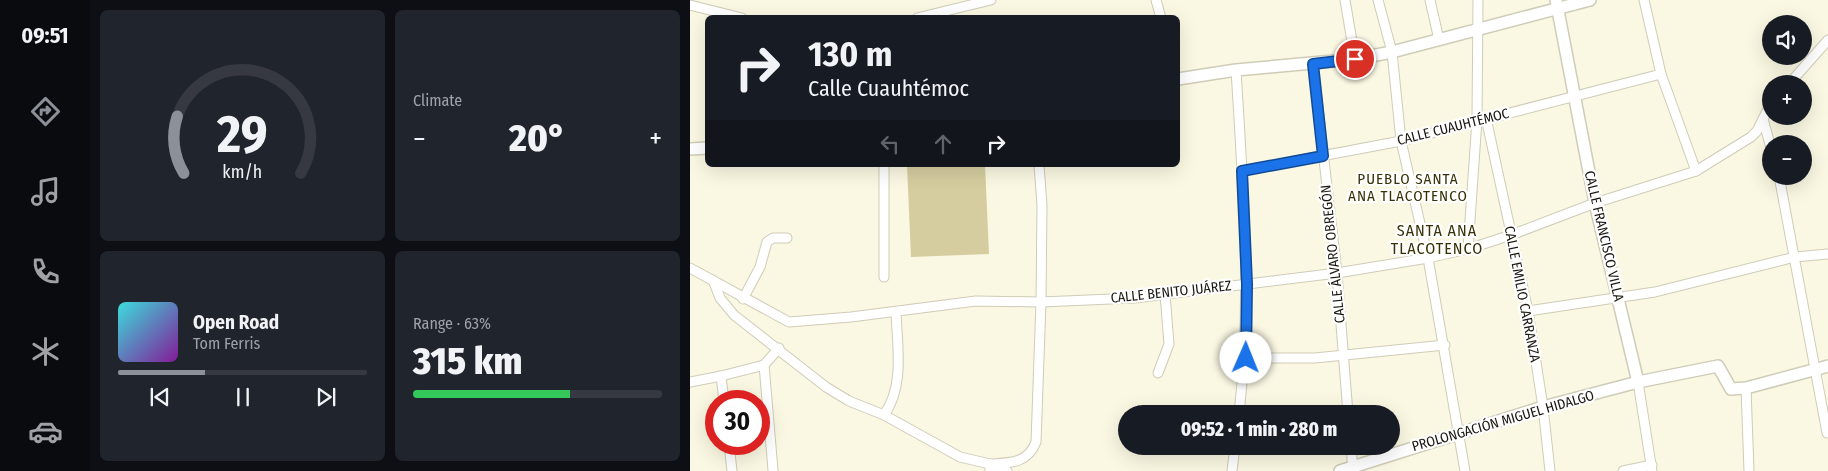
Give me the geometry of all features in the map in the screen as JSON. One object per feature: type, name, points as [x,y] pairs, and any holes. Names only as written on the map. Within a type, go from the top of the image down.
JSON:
[{"type":"street","points":[[927,15],[991,0]]},
{"type":"street","points":[[1156,0],[1160,15]]},
{"type":"street","points":[[1345,0],[1355,59]]},
{"type":"street","points":[[1378,0],[1392,52],[1401,140],[1428,258],[1460,432],[1465,471]]},
{"type":"street","points":[[1430,0],[1439,40]]},
{"type":"street","points":[[1468,249],[1481,119],[1478,0]]},
{"type":"street","points":[[1180,77],[1355,59],[1439,40],[1557,5],[1590,0]]},
{"type":"street","points":[[1644,0],[1661,74],[1696,171]]},
{"type":"street","points":[[690,5],[730,15]]},
{"type":"street","name":"CALLE FRANCISCO VILLA","points":[[1557,5],[1595,204],[1638,382],[1652,468]]},
{"type":"street","points":[[1796,75],[1828,40]]},
{"type":"street","name":"CALLE ÁLVARO OBREGÓN","points":[[1313,64],[1337,274],[1347,405]]},
{"type":"street","points":[[1236,70],[1247,284],[1246,358],[1240,405]]},
{"type":"street","name":"CALLE CUAUHTÉMOC","points":[[1242,171],[1401,140],[1661,74]]},
{"type":"street","name":"CALLE EMILIO CARRANZA","points":[[1481,119],[1528,310],[1543,407],[1550,471]]},
{"type":"street","name":"CALLE BENITO JUÁREZ","points":[[690,268],[789,322],[807,322],[976,301],[1041,302],[1135,298],[1337,274],[1468,249],[1696,171],[1751,137],[1762,120]]},
{"type":"street","points":[[690,149],[705,148]]},
{"type":"street","points":[[884,167],[884,277]]},
{"type":"street","points":[[990,468],[1023,460],[1032,452],[1036,442],[1041,302],[1042,205],[1039,167]]},
{"type":"street","points":[[1781,185],[1827,433]]},
{"type":"street","points":[[744,299],[757,274],[767,242],[773,238],[787,238]]},
{"type":"street","points":[[1528,310],[1618,299],[1663,290],[1795,257],[1828,254]]},
{"type":"street","points":[[713,280],[720,298],[734,315],[826,387],[848,401],[884,415],[960,457],[990,468],[1007,471]]},
{"type":"street","points":[[1158,373],[1169,344],[1165,294]]},
{"type":"street","points":[[884,415],[891,405],[896,391],[896,312]]},
{"type":"street","points":[[1246,358],[1315,358],[1342,353],[1445,346]]},
{"type":"street","points":[[690,382],[764,365],[778,348]]},
{"type":"street","points":[[764,365],[773,470]]},
{"type":"street","name":"PROLONGACIÓN MIGUEL HIDALGO","points":[[1340,471],[1543,407],[1638,382],[1718,366],[1731,389],[1746,388]]},
{"type":"street","points":[[1750,471],[1746,388],[1828,366]]},
{"type":"street","points":[[721,376],[723,390]]},
{"type":"street","points":[[730,455],[732,471]]},
{"type":"street","points":[[1232,471],[1234,455]]},
{"type":"street","points":[[1352,455],[1353,468]]},
{"type":"street","points":[[1623,471],[1652,468]]},
{"type":"shaded area","points":[[907,167],[985,167],[989,254],[911,257]]},
{"type":"district","name":"PUEBLO SANTA ANA TLACOTENCO","points":[[1408,188]]},
{"type":"district","name":"SANTA ANA TLACOTENCO","points":[[1437,239]]},
{"type":"route","points":[[1246,358],[1247,284],[1242,171],[1323,156],[1313,64],[1355,59]]}]
